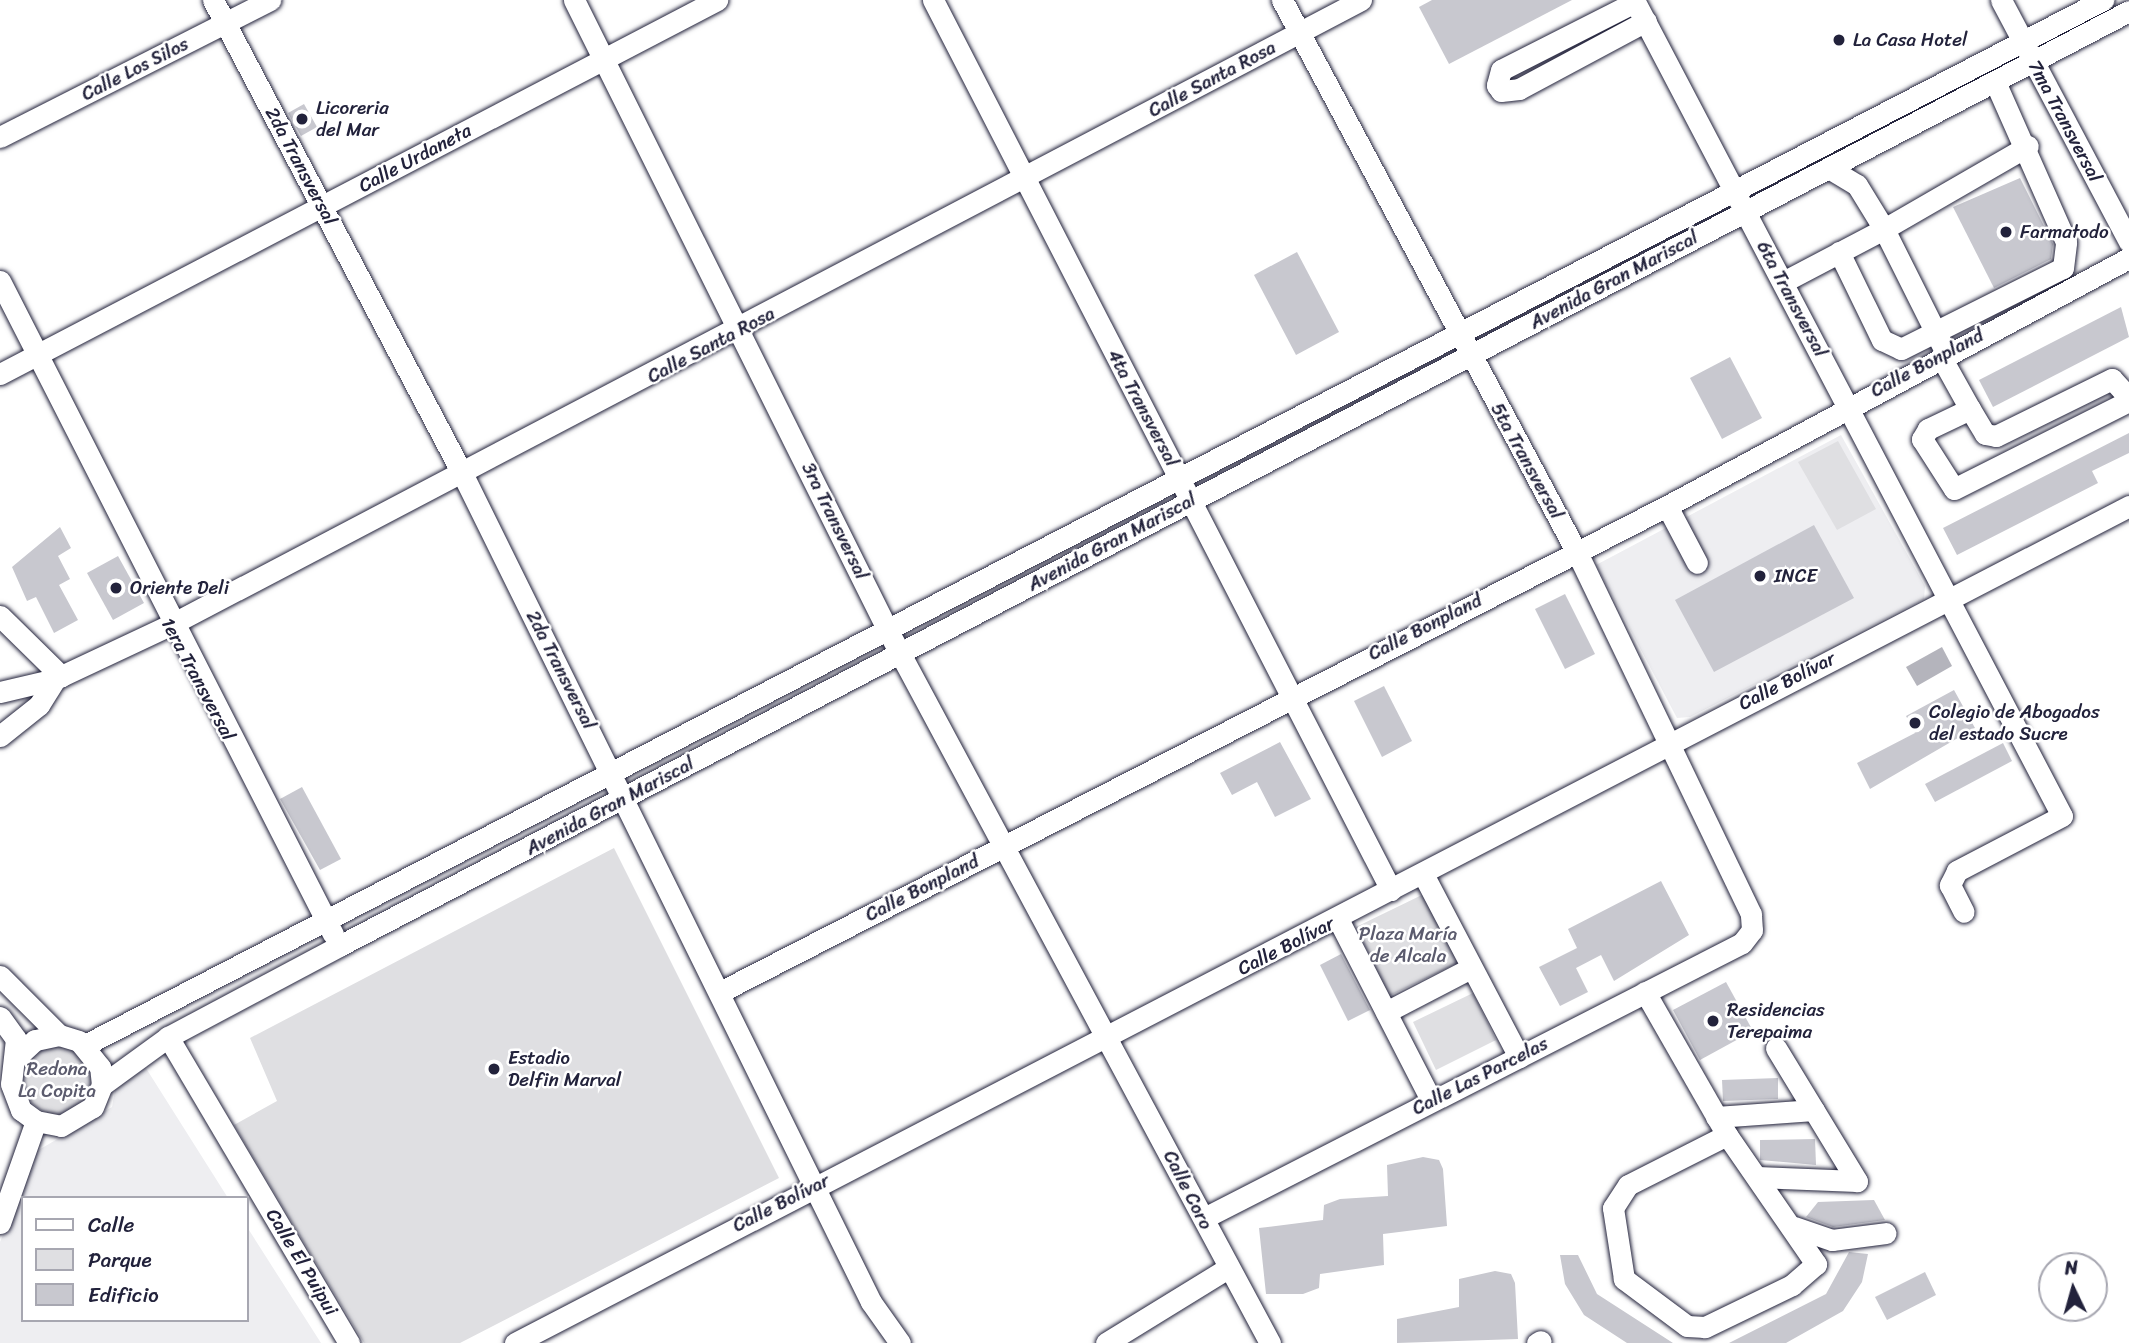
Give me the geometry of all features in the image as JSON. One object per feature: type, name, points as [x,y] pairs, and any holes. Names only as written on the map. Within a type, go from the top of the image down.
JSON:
[{"type":"street","name":"2da Transversal","points":[[214,0],[463,475],[613,774],[871,1302],[895,1342]]},
{"type":"street","name":"Calle Los Silos","points":[[0,137],[270,0]]},
{"type":"street","name":"3ra Transversal","points":[[574,0],[887,629],[1006,844],[1106,1037]]},
{"type":"street","name":"Calle Urdaneta","points":[[0,374],[717,0]]},
{"type":"street","name":"4ta Transversal","points":[[933,0],[1391,890]]},
{"type":"street","name":"5ta Transversal","points":[[1282,0],[1455,332],[1576,551],[1751,914],[1752,930]]},
{"type":"street","name":"Calle Santa Rosa","points":[[0,692],[58,678],[170,625],[740,330],[1361,0]]},
{"type":"street","name":"7ma Transversal","points":[[2001,0],[2129,242]]},
{"type":"street","name":"Avenida Gran Mariscal","points":[[102,1084],[169,1037],[339,946],[624,801],[1191,500],[1995,82],[2029,53],[2103,0]]},
{"type":"street","name":"6ta Transversal","points":[[1634,1],[2062,816],[1957,871],[1950,885],[1964,912]]},
{"type":"street","points":[[1634,1],[1501,70],[1497,85],[1501,91],[1519,89],[1646,21]]},
{"type":"street","name":"Avenida Gran Mariscal","points":[[85,1045],[327,923],[887,629],[1180,480],[1455,332],[1735,191],[2029,53],[2129,11]]},
{"type":"street","points":[[1839,252],[1882,340],[1901,349],[2036,286],[2067,261],[2066,242],[2028,146],[1995,82]]},
{"type":"street","points":[[1783,282],[1884,229],[2028,146]]},
{"type":"street","points":[[1829,168],[1857,185],[1884,229],[1937,334],[1943,355],[1985,434],[1996,436],[2112,379],[2129,399],[1954,489],[1923,434],[1970,409]]},
{"type":"street","name":"Calle Bonpland","points":[[720,992],[1291,695],[1667,506],[1847,405],[2129,258]]},
{"type":"street","name":"1era Transversal","points":[[0,281],[170,625],[339,946]]},
{"type":"street","points":[[1667,506],[1697,563]]},
{"type":"street","name":"Calle Bolívar","points":[[515,1343],[815,1186],[1338,919],[1668,743],[2129,506]]},
{"type":"street","points":[[0,616],[58,678],[39,705],[0,736]]},
{"type":"street","points":[[1423,874],[1519,1057]]},
{"type":"street","points":[[1338,919],[1432,1100]]},
{"type":"street","name":"Calle Las Parcelas","points":[[1204,1218],[1742,943],[1752,930]]},
{"type":"street","points":[[1386,1012],[1471,968]]},
{"type":"street","points":[[0,976],[59,1035],[85,1045],[96,1059],[102,1084],[84,1116],[61,1126],[36,1121],[12,1093],[17,1057],[16,1039],[0,1017]]},
{"type":"street","points":[[1645,992],[1722,1126],[1815,1257],[1813,1269],[1705,1327],[1687,1326],[1624,1279],[1614,1221],[1618,1195],[1722,1126],[1814,1110]]},
{"type":"street","points":[[17,1057],[35,1040],[59,1035]]},
{"type":"street","name":"Calle El Puipui","points":[[169,1037],[349,1343]]},
{"type":"street","name":"Calle Coro","points":[[1106,1037],[1270,1343]]},
{"type":"street","points":[[1757,1177],[1857,1181],[1776,1048]]},
{"type":"street","points":[[0,1223],[36,1121]]},
{"type":"street","points":[[1794,1227],[1832,1240],[1886,1233]]},
{"type":"street","points":[[1106,1343],[1228,1268]]},
{"type":"shaded area","name":"INCE","points":[[1841,435],[1925,586],[1924,599],[1690,717],[1677,718],[1596,565]]},
{"type":"shaded area","points":[[1942,647],[1952,666],[1917,686],[1906,667]]},
{"type":"shaded area","points":[[144,1065],[227,1196],[21,1196],[21,1322],[248,1322],[248,1229],[321,1343],[0,1343],[0,1242],[37,1151],[112,1107],[117,1080]]},
{"type":"green space","points":[[1838,441],[1876,509],[1837,530],[1798,462]]},
{"type":"green space","name":"Estadio Delfin Marval","points":[[614,848],[779,1178],[460,1343],[364,1343],[234,1125],[277,1101],[250,1038]]},
{"type":"green space","name":"Plaza María de Alcala","points":[[1426,893],[1460,962],[1389,996],[1356,927]]},
{"type":"green space","points":[[1473,993],[1496,1040],[1436,1070],[1413,1022]]},
{"type":"green space","name":"Redona La Copita","points":[[64,1046],[85,1061],[91,1073],[89,1093],[81,1104],[64,1114],[50,1114],[33,1104],[25,1093],[23,1073],[33,1056],[44,1048]]},
{"type":"building","points":[[1432,0],[1572,0],[1449,64],[1419,7]]},
{"type":"building","points":[[304,104],[317,127],[301,136],[288,113]]},
{"type":"building","name":"Farmatodo","points":[[2020,178],[2053,244],[2051,259],[1994,288],[1953,207]]},
{"type":"building","points":[[1297,252],[1339,332],[1296,355],[1254,275]]},
{"type":"building","points":[[2121,307],[2129,337],[1993,407],[1979,380]]},
{"type":"building","points":[[1730,357],[1762,418],[1722,439],[1690,378]]},
{"type":"building","points":[[2129,433],[2129,453],[2092,471],[2098,483],[1957,555],[1943,528]]},
{"type":"building","points":[[1814,525],[1854,598],[1714,672],[1675,600]]},
{"type":"building","points":[[60,527],[71,548],[58,556],[70,579],[59,585],[78,620],[54,633],[36,597],[27,601],[12,567]]},
{"type":"building","name":"Oriente Deli","points":[[118,556],[144,603],[113,620],[87,573]]},
{"type":"building","points":[[1565,594],[1595,654],[1565,669],[1535,609]]},
{"type":"building","points":[[1384,686],[1412,741],[1382,757],[1354,701]]},
{"type":"building","points":[[1954,690],[1975,728],[1870,789],[1857,763],[1915,733],[1906,716]]},
{"type":"building","points":[[1280,742],[1311,799],[1275,817],[1257,782],[1232,795],[1220,773]]},
{"type":"building","points":[[2003,743],[2012,761],[1935,802],[1925,784]]},
{"type":"building","points":[[302,787],[341,859],[320,870],[280,799]]},
{"type":"building","points":[[1661,881],[1689,935],[1614,981],[1601,955],[1576,968],[1588,992],[1560,1006],[1539,967],[1577,948],[1568,929]]},
{"type":"building","points":[[1341,954],[1370,1010],[1348,1021],[1320,965]]},
{"type":"building","name":"Residencias Terepaima","points":[[1726,982],[1753,1031],[1700,1060],[1673,1010]]},
{"type":"building","points":[[1778,1078],[1778,1099],[1723,1101],[1722,1080]]},
{"type":"building","points":[[1815,1139],[1816,1165],[1760,1160],[1760,1140]]},
{"type":"building","points":[[1423,1157],[1439,1160],[1443,1169],[1447,1226],[1383,1234],[1384,1265],[1320,1274],[1319,1288],[1303,1294],[1266,1294],[1259,1228],[1323,1220],[1324,1205],[1340,1199],[1388,1196],[1387,1165]]},
{"type":"building","points":[[1874,1200],[1885,1220],[1833,1227],[1806,1217],[1818,1202]]},
{"type":"building","points":[[1849,1252],[1868,1254],[1862,1282],[1843,1311],[1786,1343],[1729,1343],[1826,1294]]},
{"type":"building","points":[[1560,1255],[1578,1255],[1597,1294],[1673,1343],[1627,1343],[1584,1315],[1565,1284]]},
{"type":"building","points":[[1495,1271],[1511,1274],[1515,1283],[1518,1339],[1397,1343],[1397,1319],[1459,1307],[1459,1279]]},
{"type":"building","points":[[1925,1272],[1936,1295],[1887,1320],[1875,1297]]},
{"type":"place","name":"La Casa Hotel","points":[[1839,40]]},
{"type":"place","name":"Licoreria del Mar","points":[[302,119]]},
{"type":"place","name":"Farmatodo","points":[[2006,232]]},
{"type":"place","name":"INCE","points":[[1760,576]]},
{"type":"place","name":"Oriente Deli","points":[[116,588]]},
{"type":"place","name":"Colegio de Abogados del estado Sucre","points":[[1915,723]]},
{"type":"place","name":"Residencias Terepaima","points":[[1713,1021]]},
{"type":"place","name":"Estadio Delfin Marval","points":[[494,1069]]}]
